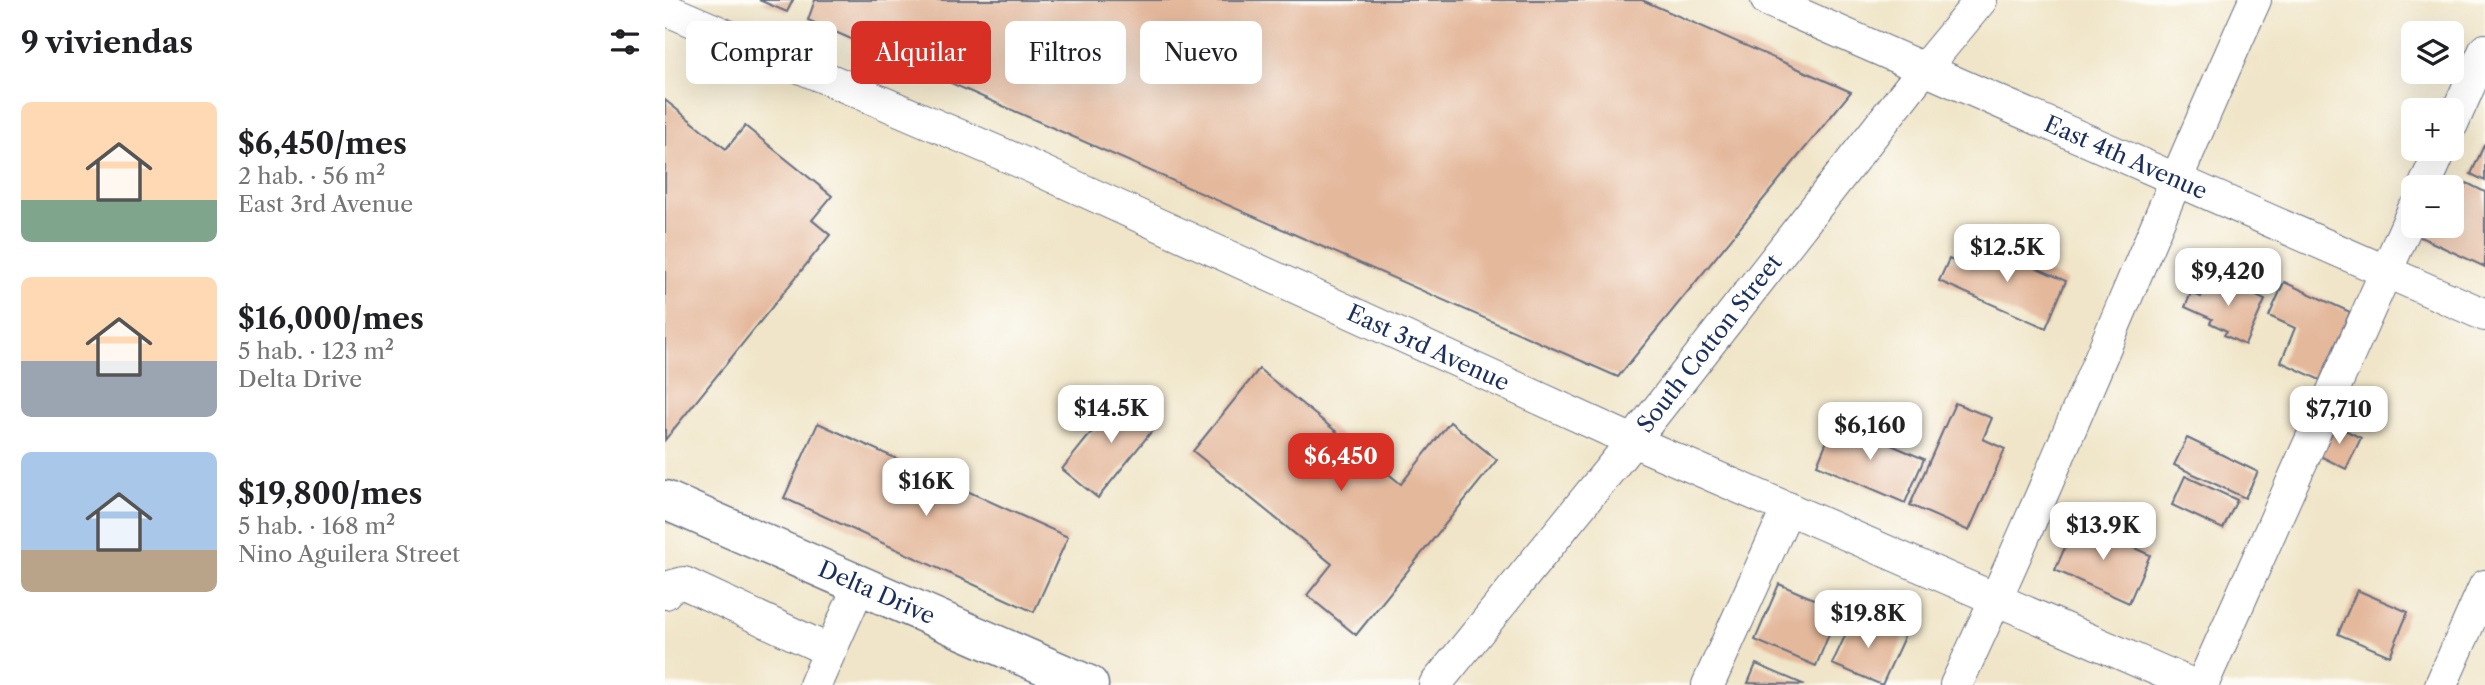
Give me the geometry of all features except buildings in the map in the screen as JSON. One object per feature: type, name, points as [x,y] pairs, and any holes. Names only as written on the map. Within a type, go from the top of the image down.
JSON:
[{"type":"main road","name":"Delta Drive","points":[[665,500],[1089,685]]},
{"type":"street","name":"East 4th Avenue","points":[[1767,0],[2485,315]]},
{"type":"street","name":"South Cotton Street","points":[[1435,685],[1633,441],[1981,0]]},
{"type":"street","points":[[1956,685],[1997,598],[2173,180],[2255,0]]},
{"type":"street","name":"East 3rd Avenue","points":[[665,9],[1034,167],[1633,441],[2193,685]]},
{"type":"street","points":[[2464,98],[2485,50]]},
{"type":"street","points":[[2202,685],[2401,238]]},
{"type":"street","points":[[1708,685],[1788,508]]},
{"type":"street","points":[[665,593],[669,587],[684,583],[830,651]]},
{"type":"street","points":[[815,685],[860,584]]},
{"type":"street","points":[[2441,685],[2485,586]]}]
